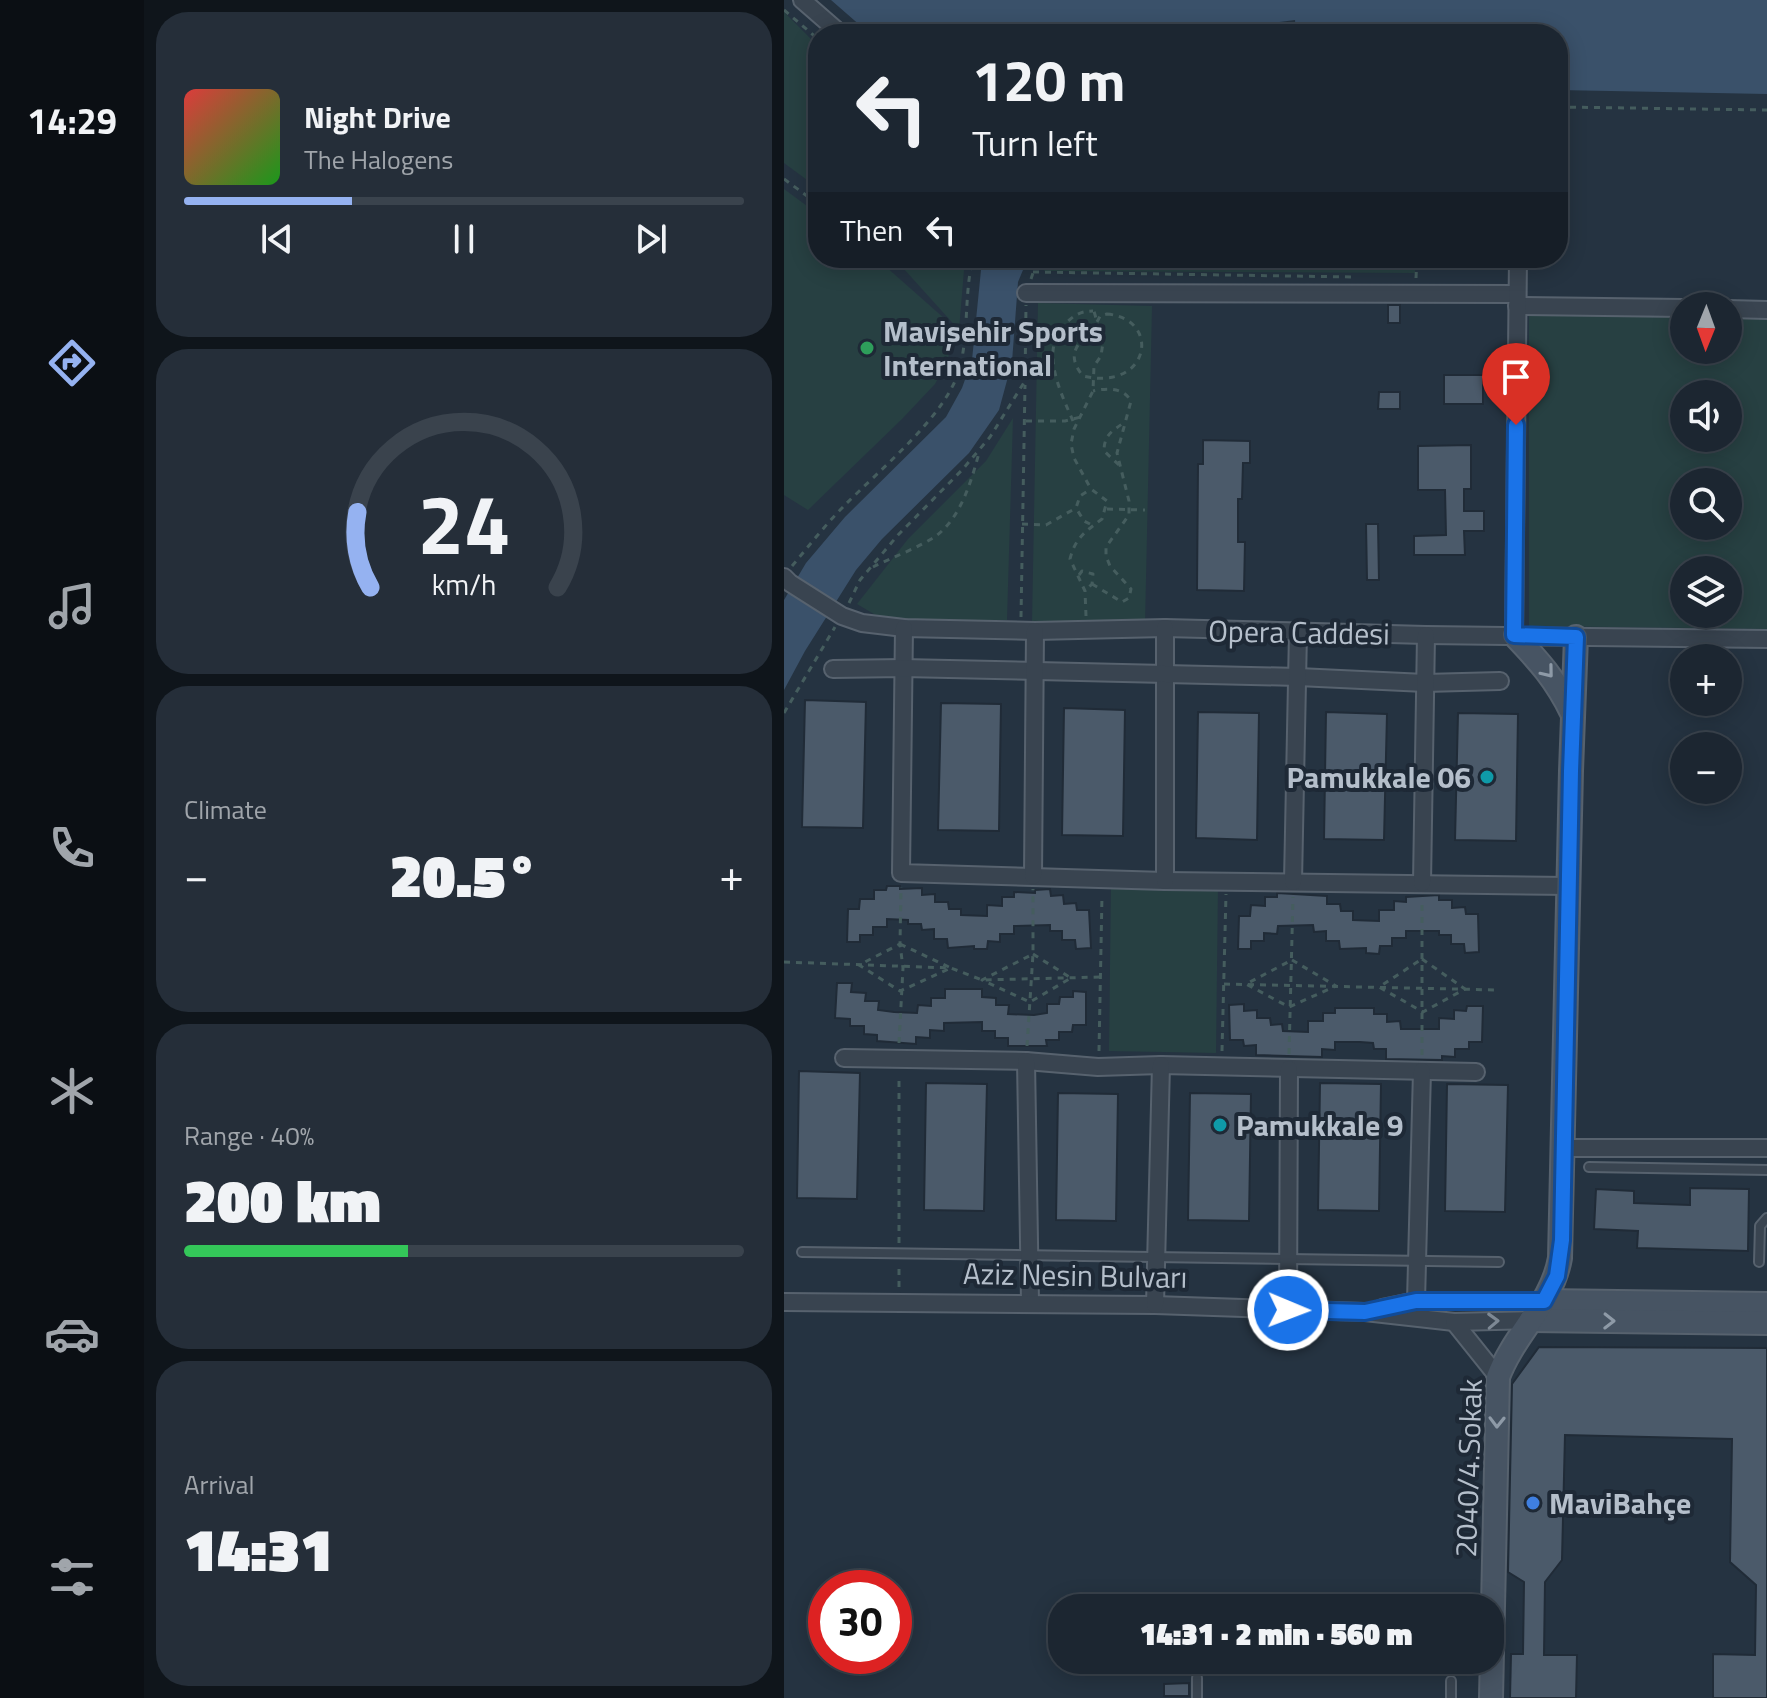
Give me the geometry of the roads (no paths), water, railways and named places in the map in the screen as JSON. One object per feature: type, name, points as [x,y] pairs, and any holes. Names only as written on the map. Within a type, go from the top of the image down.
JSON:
[{"type":"street","points":[[802,0],[830,24]]},
{"type":"street","points":[[1518,268],[1514,635],[1546,668],[1560,687],[1573,715]]},
{"type":"street","points":[[1026,293],[1416,294],[1670,307]]},
{"type":"street","points":[[1742,309],[1767,310]]},
{"type":"street","name":"Opera Caddesi","points":[[786,578],[838,613],[862,623],[904,628],[1028,631],[1165,628],[1767,639]]},
{"type":"street","points":[[904,628],[901,873],[1165,881],[1569,886]]},
{"type":"street","points":[[1165,628],[1165,881]]},
{"type":"street","points":[[1028,631],[1035,673],[1033,876]]},
{"type":"street","points":[[1293,882],[1298,632]]},
{"type":"street","points":[[1422,883],[1426,635]]},
{"type":"street","name":"2040/4.Sokak","points":[[1491,1698],[1498,1377],[1506,1357],[1557,1276],[1560,1258],[1576,637]]},
{"type":"street","points":[[833,669],[1298,677],[1425,683],[1500,681]]},
{"type":"street","points":[[844,1058],[1026,1061],[1098,1067],[1161,1065],[1476,1072]]},
{"type":"street","points":[[1026,1061],[1030,1302]]},
{"type":"street","points":[[1155,1305],[1161,1065]]},
{"type":"street","points":[[1288,1310],[1289,1069]]},
{"type":"street","points":[[1416,1301],[1422,1071]]},
{"type":"street","points":[[1564,1148],[1767,1148]]},
{"type":"street","name":"Aziz Nesin Bulvarı","points":[[1365,1312],[1416,1301],[1767,1323]]},
{"type":"street","name":"Aziz Nesin Bulvarı","points":[[784,1302],[1155,1305],[1365,1312],[1454,1322],[1538,1310],[1761,1301]]},
{"type":"street","points":[[1454,1322],[1498,1377]]},
{"type":"lane","points":[[1589,1167],[1767,1170]]},
{"type":"lane","points":[[1759,1262],[1760,1226],[1767,1218]]},
{"type":"lane","points":[[802,1252],[1499,1262]]},
{"type":"lane","points":[[1197,1678],[1197,1698]]},
{"type":"lane","points":[[1451,1681],[1451,1698]]},
{"type":"water","points":[[831,0],[1767,0],[1767,94],[1568,90],[1568,24],[1295,24],[1295,20],[1265,24],[859,24]]},
{"type":"water","points":[[1024,268],[1018,282],[1012,362],[999,410],[969,453],[882,539],[856,570],[784,690],[784,600],[806,563],[845,517],[946,417],[962,388],[972,360],[981,270]]},
{"type":"place","name":"Mavişehir Sports International","points":[[867,348]]},
{"type":"place","name":"Pamukkale 06","points":[[1487,777]]},
{"type":"place","name":"Pamukkale 9","points":[[1220,1125]]},
{"type":"place","name":"MaviBahçe","points":[[1533,1503]]}]
